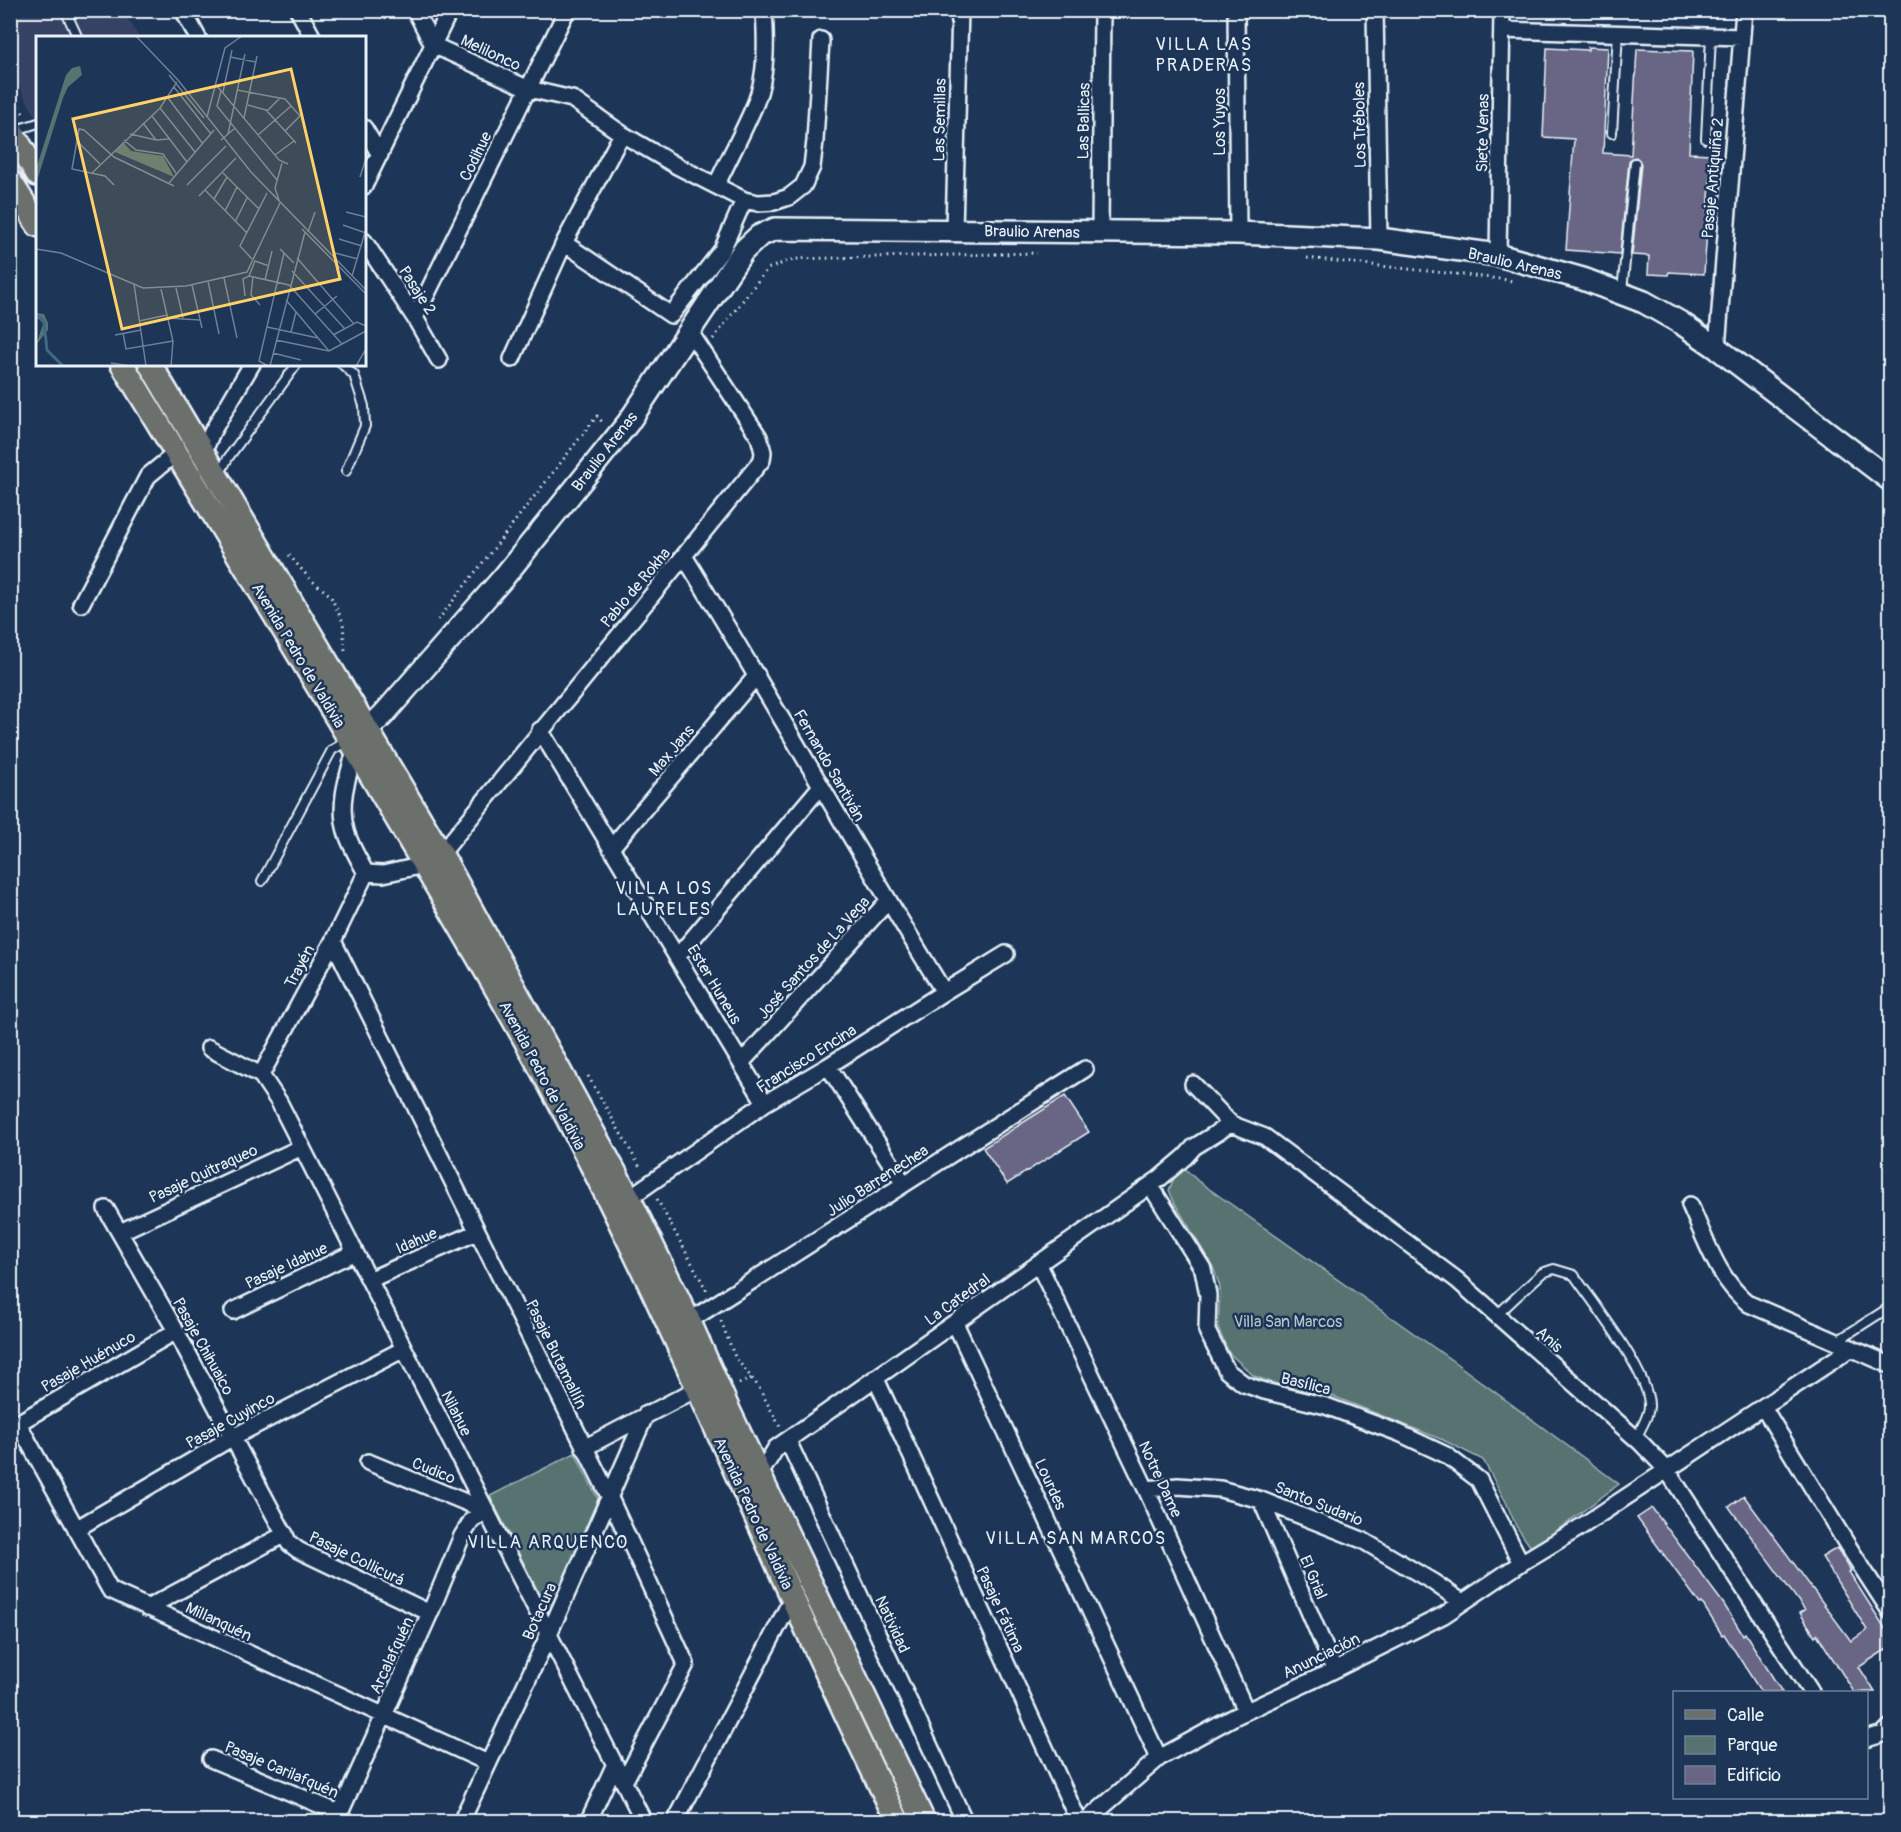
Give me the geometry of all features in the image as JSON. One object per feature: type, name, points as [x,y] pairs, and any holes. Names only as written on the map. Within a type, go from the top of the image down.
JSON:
[{"type":"main road","points":[[11,130],[36,172]]},
{"type":"main road","points":[[10,181],[36,222]]},
{"type":"main road","name":"Avenida Pedro de Valdivia","points":[[123,366],[433,860],[629,1197],[689,1321],[706,1384],[793,1597],[898,1821]]},
{"type":"main road","name":"Avenida Pedro de Valdivia","points":[[157,369],[358,740]]},
{"type":"main road","name":"Avenida Pedro de Valdivia","points":[[433,860],[480,959],[584,1151],[651,1289],[706,1384],[747,1447],[924,1821]]},
{"type":"street","points":[[183,10],[197,36]]},
{"type":"street","points":[[298,10],[312,36]]},
{"type":"street","name":"Melilonco","points":[[415,10],[434,45],[529,89],[572,99],[622,134]]},
{"type":"street","points":[[366,182],[450,10]]},
{"type":"street","name":"Codihue","points":[[415,318],[567,10]]},
{"type":"street","points":[[716,186],[756,100],[762,73],[766,35],[764,10]]},
{"type":"street","name":"Las Semillas","points":[[954,230],[960,10]]},
{"type":"street","name":"Las Ballicas","points":[[1100,232],[1102,10]]},
{"type":"street","name":"Los Yuyos","points":[[1236,10],[1238,232]]},
{"type":"street","name":"Los Tréboles","points":[[1376,10],[1378,239]]},
{"type":"street","name":"Siete Venas","points":[[1498,255],[1502,10]]},
{"type":"street","name":"Pasaje Antiquiña 2","points":[[1717,348],[1744,10]]},
{"type":"street","points":[[1502,30],[1742,37]]},
{"type":"street","points":[[512,359],[564,243],[622,134],[744,200],[758,203],[774,202],[789,197],[802,186],[812,167],[820,40]]},
{"type":"street","points":[[366,131],[380,155]]},
{"type":"street","points":[[564,243],[671,315],[722,250],[744,200]]},
{"type":"street","name":"Braulio Arenas","points":[[358,740],[503,578],[617,437],[743,251],[759,236],[784,228],[1238,232],[1378,239],[1498,255],[1551,269],[1621,293],[1644,302],[1681,323],[1890,480]]},
{"type":"street","name":"Pasaje 2","points":[[366,244],[415,318],[439,360]]},
{"type":"street","name":"Pablo de Rokha","points":[[433,860],[762,460],[763,452],[759,437],[690,332]]},
{"type":"street","points":[[203,454],[212,432],[251,366]]},
{"type":"street","points":[[81,604],[148,476],[176,453]]},
{"type":"street","name":"Fernando Santiván","points":[[684,556],[758,675],[888,902],[944,992]]},
{"type":"street","name":"Max Jans","points":[[611,848],[758,675]]},
{"type":"street","name":"Ester Huneus","points":[[540,730],[765,1103]]},
{"type":"street","points":[[358,740],[345,781],[344,807],[346,831],[366,873],[383,874],[433,860]]},
{"type":"street","points":[[677,957],[821,786]]},
{"type":"street","name":"Trayén","points":[[261,1075],[333,941],[366,873]]},
{"type":"street","name":"José Santos de La Vega","points":[[741,1063],[888,902]]},
{"type":"street","name":"Pasaje Butamallín","points":[[333,941],[609,1496],[686,1664],[624,1782]]},
{"type":"street","name":"Francisco Encina","points":[[629,1197],[765,1103],[1006,954]]},
{"type":"street","name":"Nilahue","points":[[209,1048],[261,1075],[279,1102],[644,1821]]},
{"type":"street","points":[[828,1066],[904,1184]]},
{"type":"street","name":"Julio Barrenechea","points":[[689,1321],[1085,1069]]},
{"type":"street","name":"Anis","points":[[1193,1084],[1232,1124],[1265,1137],[1457,1280],[1636,1439],[1667,1470],[1810,1691]]},
{"type":"street","name":"La Catedral","points":[[760,1474],[782,1445],[1155,1182],[1194,1147],[1232,1124]]},
{"type":"street","name":"Pasaje Quitraqueo","points":[[120,1232],[302,1147]]},
{"type":"street","name":"Basílica","points":[[1155,1182],[1203,1269],[1208,1295],[1207,1331],[1227,1371],[1244,1384],[1326,1406],[1399,1433],[1446,1455],[1479,1480],[1521,1563]]},
{"type":"street","points":[[1690,1205],[1724,1279],[1735,1294],[1749,1304],[1890,1365]]},
{"type":"street","name":"Pasaje Chihuaico","points":[[106,1209],[176,1331],[285,1534]]},
{"type":"street","name":"Idahue","points":[[369,1280],[477,1232]]},
{"type":"street","name":"Pasaje Idahue","points":[[233,1311],[355,1252]]},
{"type":"street","name":"Notre Dame","points":[[1038,1263],[1146,1489],[1246,1711]]},
{"type":"street","name":"Lourdes","points":[[955,1323],[1160,1758]]},
{"type":"street","name":"Pasaje Huénuco","points":[[18,1423],[176,1331]]},
{"type":"street","name":"Anunciación","points":[[1085,1821],[1160,1758],[1246,1711],[1444,1615],[1852,1348]]},
{"type":"street","name":"Pasaje Cuyinco","points":[[76,1529],[233,1437],[404,1349]]},
{"type":"street","name":"Pasaje Fátima","points":[[876,1379],[1079,1821]]},
{"type":"street","points":[[584,1448],[706,1384]]},
{"type":"street","points":[[1763,1407],[1890,1611]]},
{"type":"street","name":"Botacura","points":[[461,1821],[549,1634],[646,1414]]},
{"type":"street","name":"Millanquén","points":[[18,1423],[110,1590],[488,1763]]},
{"type":"street","points":[[747,1447],[782,1445]]},
{"type":"street","name":"Natividad","points":[[782,1445],[965,1821]]},
{"type":"street","name":"Cudico","points":[[368,1462],[487,1511]]},
{"type":"street","name":"Santo Sudario","points":[[1146,1489],[1178,1486],[1220,1489],[1261,1500],[1362,1540],[1462,1602]]},
{"type":"street","name":"El Grial","points":[[1261,1500],[1334,1669]]},
{"type":"street","name":"Arcalafquén","points":[[338,1817],[430,1613],[462,1536],[472,1520],[487,1511]]},
{"type":"street","name":"Pasaje Collicurá","points":[[147,1608],[285,1534],[289,1543],[298,1551],[430,1613]]},
{"type":"street","points":[[675,1821],[793,1597]]},
{"type":"street","points":[[1868,1739],[1883,1734],[1890,1727]]},
{"type":"street","name":"Pasaje Carilafquén","points":[[211,1759],[338,1817]]},
{"type":"street","points":[[588,1821],[615,1764]]},
{"type":"lane","points":[[65,10],[77,36]]},
{"type":"lane","points":[[1612,133],[1618,33]]},
{"type":"lane","points":[[1706,138],[1712,36]]},
{"type":"lane","points":[[11,130],[36,124]]},
{"type":"lane","points":[[1621,293],[1635,163]]},
{"type":"lane","points":[[217,478],[228,458],[296,366]]},
{"type":"lane","points":[[344,366],[354,375],[364,406],[365,426],[346,471]]},
{"type":"lane","points":[[262,881],[332,750],[358,740]]},
{"type":"lane","points":[[1497,1315],[1542,1273],[1554,1269],[1574,1275],[1629,1356],[1641,1380],[1649,1402],[1649,1409],[1636,1439]]},
{"type":"lane","points":[[1836,1342],[1890,1308]]},
{"type":"path","points":[[704,351],[767,269],[794,259],[1043,253]]},
{"type":"path","points":[[1307,258],[1512,282]]},
{"type":"path","points":[[431,628],[597,416],[617,437]]},
{"type":"shaded area","points":[[10,11],[123,11],[138,36],[36,36],[36,117],[11,72]]},
{"type":"green space","name":"Villa San Marcos","points":[[1180,1164],[1198,1181],[1453,1361],[1619,1484],[1532,1549],[1516,1526],[1483,1460],[1443,1440],[1335,1397],[1273,1383],[1254,1376],[1229,1353],[1218,1328],[1220,1287],[1213,1267],[1169,1190]]},
{"type":"green space","points":[[575,1453],[598,1499],[549,1613],[490,1496]]},
{"type":"building","points":[[1588,47],[1608,48],[1603,153],[1631,155],[1637,49],[1693,51],[1689,153],[1712,154],[1704,274],[1669,272],[1668,275],[1648,274],[1649,256],[1632,255],[1641,164],[1636,157],[1629,162],[1620,254],[1566,250],[1574,139],[1543,137],[1547,48],[1588,50]]},
{"type":"building","points":[[1065,1096],[1089,1132],[1007,1184],[983,1148]]},
{"type":"building","points":[[1744,1496],[1851,1641],[1867,1630],[1822,1557],[1837,1548],[1851,1571],[1849,1572],[1890,1636],[1890,1647],[1859,1667],[1875,1692],[1853,1691],[1817,1634],[1815,1636],[1800,1613],[1805,1610],[1729,1507]]},
{"type":"building","points":[[1652,1508],[1723,1603],[1743,1635],[1745,1633],[1781,1691],[1760,1691],[1702,1603],[1700,1604],[1637,1518]]},
{"type":"district","name":"VILLA LAS PRADERAS","points":[[1204,54]]},
{"type":"district","name":"VILLA LOS LAURELES","points":[[664,898]]},
{"type":"district","name":"VILLA SAN MARCOS","points":[[1076,1538]]},
{"type":"district","name":"VILLA ARQUENCO","points":[[548,1542]]}]
